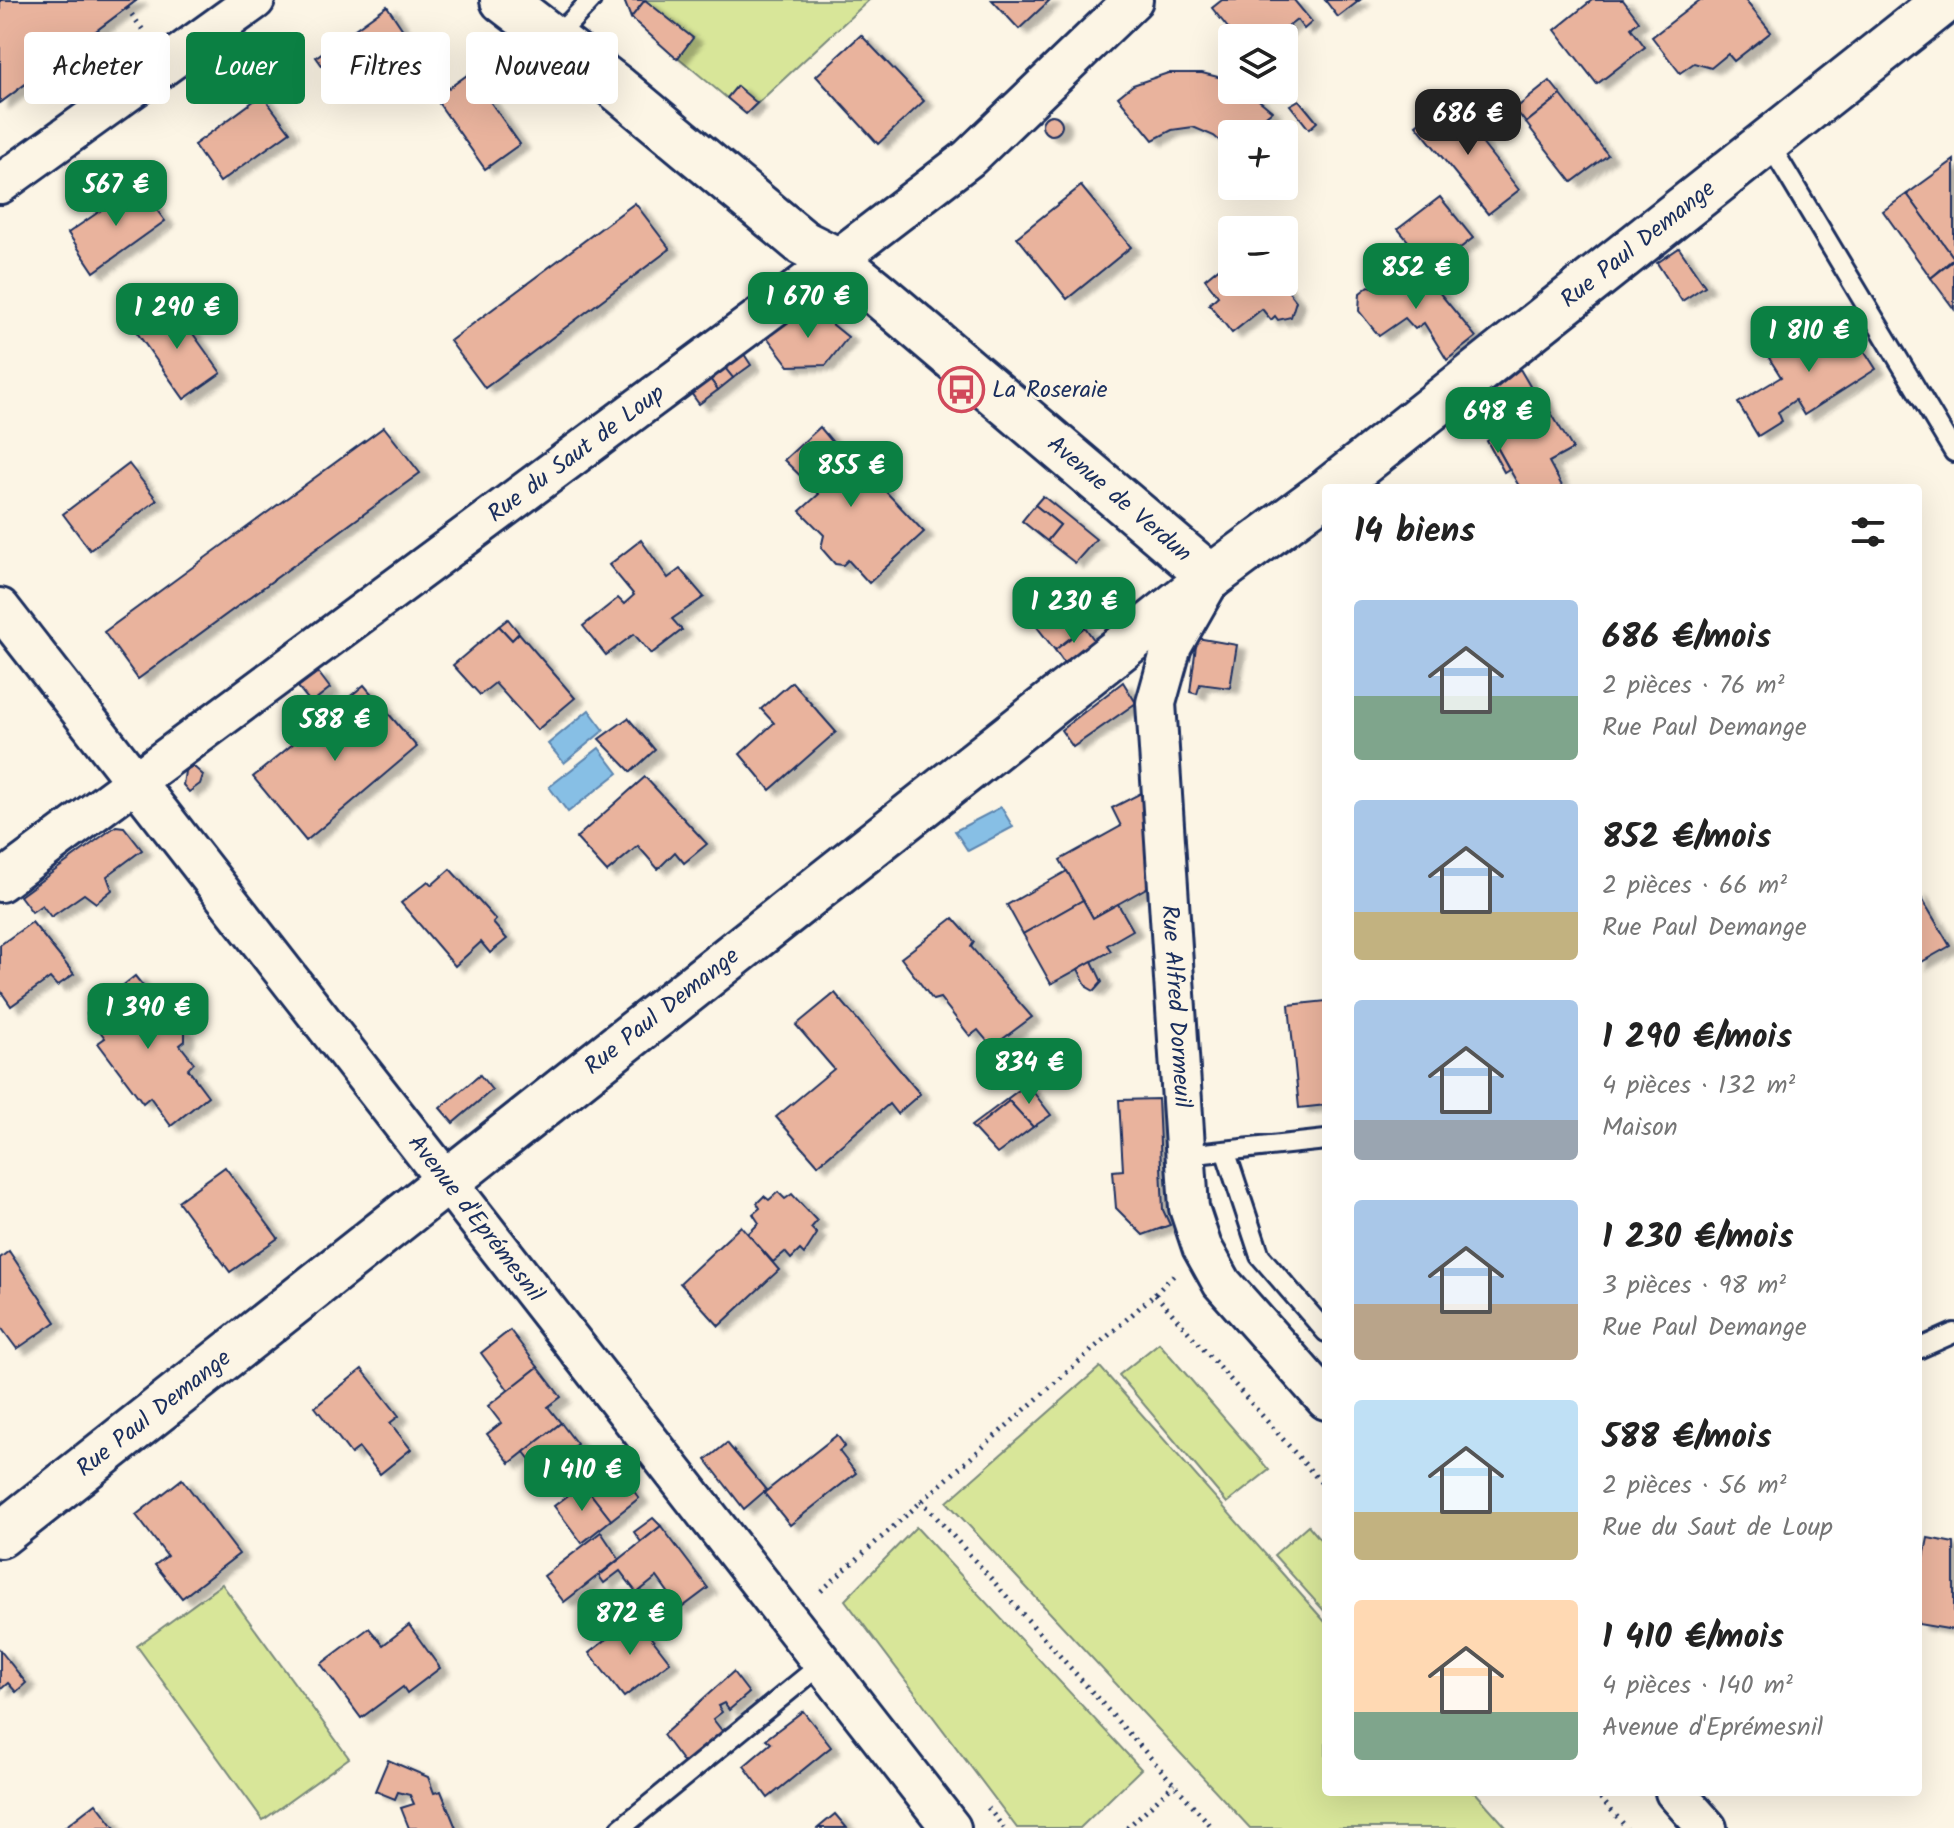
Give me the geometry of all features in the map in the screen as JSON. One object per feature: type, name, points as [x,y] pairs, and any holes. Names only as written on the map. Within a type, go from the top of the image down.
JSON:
[{"type":"main road","name":"Avenue de Verdun","points":[[503,0],[543,32]]},
{"type":"main road","name":"Rue Paul Demange","points":[[1336,484],[1946,0]]},
{"type":"main road","name":"Avenue de Verdun","points":[[618,89],[803,243],[835,259],[1122,498],[1211,577]]},
{"type":"main road","name":"Rue Paul Demange","points":[[0,1535],[1211,577],[1322,495]]},
{"type":"street","points":[[0,184],[255,0]]},
{"type":"street","name":"Rue du Saut de Loup","points":[[0,882],[969,158],[1133,0]]},
{"type":"street","name":"Rue Alfred Dormeuil","points":[[1211,577],[1172,646],[1156,703],[1189,1208],[1202,1247],[1222,1283],[1322,1396]]},
{"type":"street","name":"Avenue d'Eprémesnil","points":[[0,608],[951,1828]]},
{"type":"street","points":[[1679,1796],[1707,1828]]},
{"type":"lane","points":[[561,32],[591,0]]},
{"type":"lane","points":[[1767,140],[1954,452]]},
{"type":"lane","points":[[1186,1155],[1322,1141]]},
{"type":"lane","points":[[1226,1153],[1260,1256],[1322,1327]]},
{"type":"lane","points":[[1922,1347],[1954,1333]]},
{"type":"lane","points":[[621,1828],[823,1663]]},
{"type":"path","points":[[820,1589],[1155,1294],[1322,1483]]},
{"type":"path","points":[[921,1500],[1213,1828]]},
{"type":"path","points":[[1127,1828],[1174,1784]]},
{"type":"path","points":[[1599,1796],[1627,1828]]},
{"type":"green space","points":[[624,0],[869,0],[746,114],[631,18]]},
{"type":"green space","points":[[1159,1343],[1269,1470],[1227,1503],[1119,1375]]},
{"type":"green space","points":[[1100,1367],[1322,1618],[1322,1796],[1479,1796],[1507,1828],[1250,1828],[947,1502]]},
{"type":"green space","points":[[1308,1525],[1322,1541],[1322,1609],[1274,1555]]},
{"type":"green space","points":[[916,1527],[1141,1769],[1080,1828],[1017,1828],[845,1600]]},
{"type":"green space","points":[[222,1584],[349,1758],[263,1820],[137,1646]]},
{"type":"water","points":[[589,710],[604,730],[564,763],[548,744]]},
{"type":"water","points":[[599,748],[618,773],[568,812],[549,787]]},
{"type":"water","points":[[1001,807],[1013,827],[968,851],[955,831]]},
{"type":"building","points":[[0,0],[137,0],[94,32],[24,32],[24,85],[0,103]]},
{"type":"building","points":[[0,0],[137,0],[94,32],[24,32],[24,85],[0,103]]},
{"type":"building","points":[[624,0],[645,0],[631,18]]},
{"type":"building","points":[[645,0],[693,38],[677,59],[631,18]]},
{"type":"building","points":[[992,0],[1050,0],[1019,29]]},
{"type":"building","points":[[1222,0],[1294,0],[1312,22],[1304,29],[1297,20],[1292,24],[1225,24],[1212,8]]},
{"type":"building","points":[[1325,0],[1360,0],[1338,17]]},
{"type":"building","points":[[1592,0],[1623,0],[1639,21],[1631,28],[1645,47],[1597,84],[1555,30]]},
{"type":"building","points":[[1700,0],[1745,0],[1771,32],[1734,61],[1728,54],[1711,68],[1694,63],[1680,73],[1652,37]]},
{"type":"building","points":[[387,6],[404,32],[351,32]]},
{"type":"building","points":[[861,35],[924,101],[878,144],[816,76]]},
{"type":"building","points":[[1168,73],[1202,73],[1218,77],[1218,104],[1264,104],[1272,111],[1261,120],[1218,120],[1218,139],[1193,127],[1172,130],[1153,140],[1118,97],[1133,85]]},
{"type":"building","points":[[466,76],[466,104],[492,104],[520,144],[485,169],[439,104],[450,104],[450,87]]},
{"type":"building","points":[[1550,81],[1561,95],[1526,123],[1515,109]]},
{"type":"building","points":[[737,86],[757,103],[746,114],[727,98]]},
{"type":"building","points":[[1561,95],[1608,155],[1572,182],[1526,123]]},
{"type":"building","points":[[1448,100],[1519,190],[1488,214],[1416,125]]},
{"type":"building","points":[[1298,101],[1317,122],[1309,129],[1290,105],[1298,104]]},
{"type":"building","points":[[250,104],[269,104],[290,132],[220,182],[194,145]]},
{"type":"building","points":[[1048,115],[1056,115],[1062,125],[1056,135],[1048,135],[1042,129],[1042,121]]},
{"type":"building","points":[[1954,160],[1954,258],[1907,194]]},
{"type":"building","points":[[138,185],[165,221],[94,272],[68,233]]},
{"type":"building","points":[[1081,186],[1131,247],[1067,299],[1017,237]]},
{"type":"building","points":[[1907,194],[1954,258],[1931,278],[1883,211]]},
{"type":"building","points":[[1440,197],[1473,238],[1432,270],[1398,229]]},
{"type":"building","points":[[635,203],[670,249],[485,388],[450,341]]},
{"type":"building","points":[[1679,248],[1705,286],[1682,301],[1657,263]]},
{"type":"building","points":[[1954,260],[1954,309],[1931,278]]},
{"type":"building","points":[[1218,268],[1218,296],[1205,279]]},
{"type":"building","points":[[1420,269],[1476,337],[1447,360],[1424,323],[1415,329],[1405,318],[1379,336],[1359,311],[1360,293],[1369,286],[1383,290],[1405,273],[1408,278]]},
{"type":"building","points":[[1218,296],[1292,296],[1296,301],[1291,317],[1278,320],[1275,316],[1271,320],[1262,309],[1232,333],[1209,304]]},
{"type":"building","points":[[171,303],[221,373],[184,399],[133,327]]},
{"type":"building","points":[[816,311],[848,337],[826,365],[789,366],[767,337],[799,313]]},
{"type":"building","points":[[1841,314],[1876,369],[1804,415],[1795,400],[1778,412],[1782,421],[1758,436],[1738,403],[1781,377],[1769,358]]},
{"type":"building","points":[[744,354],[751,365],[733,378],[725,368]]},
{"type":"building","points":[[725,368],[733,378],[718,390],[710,379]]},
{"type":"building","points":[[1520,369],[1573,449],[1549,462],[1561,484],[1518,484],[1474,406]]},
{"type":"building","points":[[710,379],[718,390],[699,404],[691,393]]},
{"type":"building","points":[[384,427],[420,473],[138,679],[104,632]]},
{"type":"building","points":[[820,427],[850,463],[855,459],[924,532],[869,583],[848,560],[843,565],[835,564],[821,548],[824,535],[800,511],[819,494],[784,460]]},
{"type":"building","points":[[1492,438],[1509,469],[1504,472],[1487,441]]},
{"type":"building","points":[[129,464],[157,500],[90,550],[63,514]]},
{"type":"building","points":[[1043,496],[1096,539],[1075,563],[1047,541],[1060,525],[1035,505]]},
{"type":"building","points":[[1035,505],[1060,525],[1047,541],[1022,521]]},
{"type":"building","points":[[641,540],[668,578],[680,569],[704,597],[672,619],[682,630],[651,654],[634,634],[606,655],[583,626],[618,598],[624,604],[634,595],[609,565]]},
{"type":"building","points":[[1056,590],[1085,627],[1055,650],[1026,613]]},
{"type":"building","points":[[508,619],[519,633],[512,640],[499,626]]},
{"type":"building","points":[[499,626],[512,640],[519,633],[575,698],[537,730],[495,683],[480,695],[453,665]]},
{"type":"building","points":[[1085,627],[1094,640],[1064,663],[1055,650]]},
{"type":"building","points":[[1197,638],[1237,645],[1230,688],[1200,684],[1197,694],[1190,692]]},
{"type":"building","points":[[318,672],[330,688],[311,703],[298,687]]},
{"type":"building","points":[[792,682],[836,732],[770,790],[740,754],[774,723],[761,709]]},
{"type":"building","points":[[1123,682],[1136,703],[1073,747],[1061,730]]},
{"type":"building","points":[[364,685],[417,747],[306,841],[253,777]]},
{"type":"building","points":[[628,718],[655,750],[631,772],[599,739]]},
{"type":"building","points":[[193,766],[203,775],[200,784],[189,792],[183,785],[185,771]]},
{"type":"building","points":[[645,777],[707,844],[684,863],[675,852],[658,869],[638,846],[607,872],[576,838]]},
{"type":"building","points":[[1143,792],[1148,887],[1093,918],[1060,860],[1121,826],[1112,808]]},
{"type":"building","points":[[116,826],[124,827],[142,850],[107,876],[112,890],[96,903],[84,894],[51,917],[42,905],[32,912],[20,896]]},
{"type":"building","points":[[450,869],[496,920],[493,923],[507,939],[490,953],[481,942],[455,966],[401,903],[428,881],[432,885]]},
{"type":"building","points":[[1067,871],[1083,900],[1023,934],[1007,905]]},
{"type":"building","points":[[1922,899],[1950,946],[1922,962]]},
{"type":"building","points":[[1083,900],[1093,918],[1118,904],[1133,930],[1107,945],[1111,951],[1051,984],[1023,934]]},
{"type":"building","points":[[953,918],[974,942],[971,947],[1032,1017],[992,1047],[978,1030],[970,1036],[940,998],[933,1000],[901,958]]},
{"type":"building","points":[[32,922],[74,974],[57,986],[50,978],[11,1006],[0,990],[0,945]]},
{"type":"building","points":[[1092,961],[1102,982],[1094,991],[1087,987],[1078,969]]},
{"type":"building","points":[[135,976],[160,1007],[155,1013],[165,1023],[176,1021],[185,1032],[185,1041],[180,1045],[194,1063],[188,1069],[208,1096],[171,1126],[150,1097],[143,1103],[98,1043],[105,1038],[87,1014]]},
{"type":"building","points":[[835,993],[920,1094],[897,1114],[889,1104],[818,1165],[776,1117],[834,1069],[796,1025]]},
{"type":"building","points":[[1322,1001],[1322,1105],[1299,1108],[1289,1005]]},
{"type":"building","points":[[480,1075],[492,1090],[453,1123],[440,1108]]},
{"type":"building","points":[[1027,1084],[1051,1115],[1033,1127],[1007,1099]]},
{"type":"building","points":[[1007,1099],[1009,1101],[974,1129],[971,1126]]},
{"type":"building","points":[[1158,1099],[1163,1210],[1170,1225],[1143,1235],[1116,1208],[1113,1171],[1123,1170],[1119,1100]]},
{"type":"building","points":[[1009,1101],[1033,1127],[997,1154],[974,1129]]},
{"type":"building","points":[[225,1167],[278,1238],[230,1272],[178,1201]]},
{"type":"building","points":[[778,1192],[785,1199],[792,1194],[817,1221],[811,1228],[817,1234],[804,1254],[800,1250],[791,1259],[785,1252],[773,1262],[748,1234],[759,1223],[753,1214],[760,1208],[757,1203],[764,1196],[769,1200]]},
{"type":"building","points":[[741,1226],[779,1270],[719,1326],[680,1283]]},
{"type":"building","points":[[9,1251],[56,1322],[17,1349],[0,1326],[0,1258]]},
{"type":"building","points":[[510,1330],[538,1367],[509,1391],[481,1353]]},
{"type":"building","points":[[538,1367],[561,1397],[548,1407],[561,1423],[510,1463],[487,1434],[501,1423],[488,1406]]},
{"type":"building","points":[[362,1369],[399,1416],[390,1423],[411,1449],[380,1474],[359,1448],[351,1454],[315,1407]]},
{"type":"building","points":[[561,1423],[577,1444],[540,1472],[524,1452]]},
{"type":"building","points":[[837,1435],[845,1446],[839,1451],[856,1473],[790,1525],[764,1493]]},
{"type":"building","points":[[727,1443],[766,1490],[744,1509],[706,1460]]},
{"type":"building","points":[[611,1462],[639,1498],[611,1520],[583,1484]]},
{"type":"building","points":[[182,1479],[239,1554],[182,1598],[155,1565],[167,1556],[136,1515]]},
{"type":"building","points":[[583,1484],[611,1520],[582,1543],[554,1506]]},
{"type":"building","points":[[653,1518],[661,1526],[641,1542],[634,1532]]},
{"type":"building","points":[[661,1526],[708,1588],[680,1609],[657,1577],[637,1593],[620,1571],[604,1583],[599,1576]]},
{"type":"building","points":[[601,1532],[619,1559],[564,1602],[544,1576]]},
{"type":"building","points":[[1928,1538],[1954,1543],[1954,1630],[1922,1625],[1922,1567]]},
{"type":"building","points":[[635,1617],[670,1662],[624,1697],[589,1653]]},
{"type":"building","points":[[409,1625],[440,1668],[407,1693],[403,1687],[361,1718],[321,1664],[369,1628],[383,1645]]},
{"type":"building","points":[[0,1650],[26,1683],[16,1692],[8,1683],[0,1690]]},
{"type":"building","points":[[733,1672],[749,1693],[729,1710],[724,1703],[718,1706],[722,1712],[713,1719],[726,1736],[687,1767],[663,1735]]},
{"type":"building","points":[[803,1711],[831,1747],[768,1798],[744,1766],[771,1743],[766,1739]]},
{"type":"building","points":[[388,1760],[428,1777],[434,1793],[441,1791],[456,1828],[409,1828],[401,1808],[414,1804],[410,1795],[398,1792],[395,1799],[375,1791]]},
{"type":"building","points":[[96,1803],[115,1828],[65,1828],[65,1827]]},
{"type":"building","points":[[835,1814],[847,1828],[818,1828]]},
{"type":"place","name":"La Roseraie","points":[[961,390]]}]
